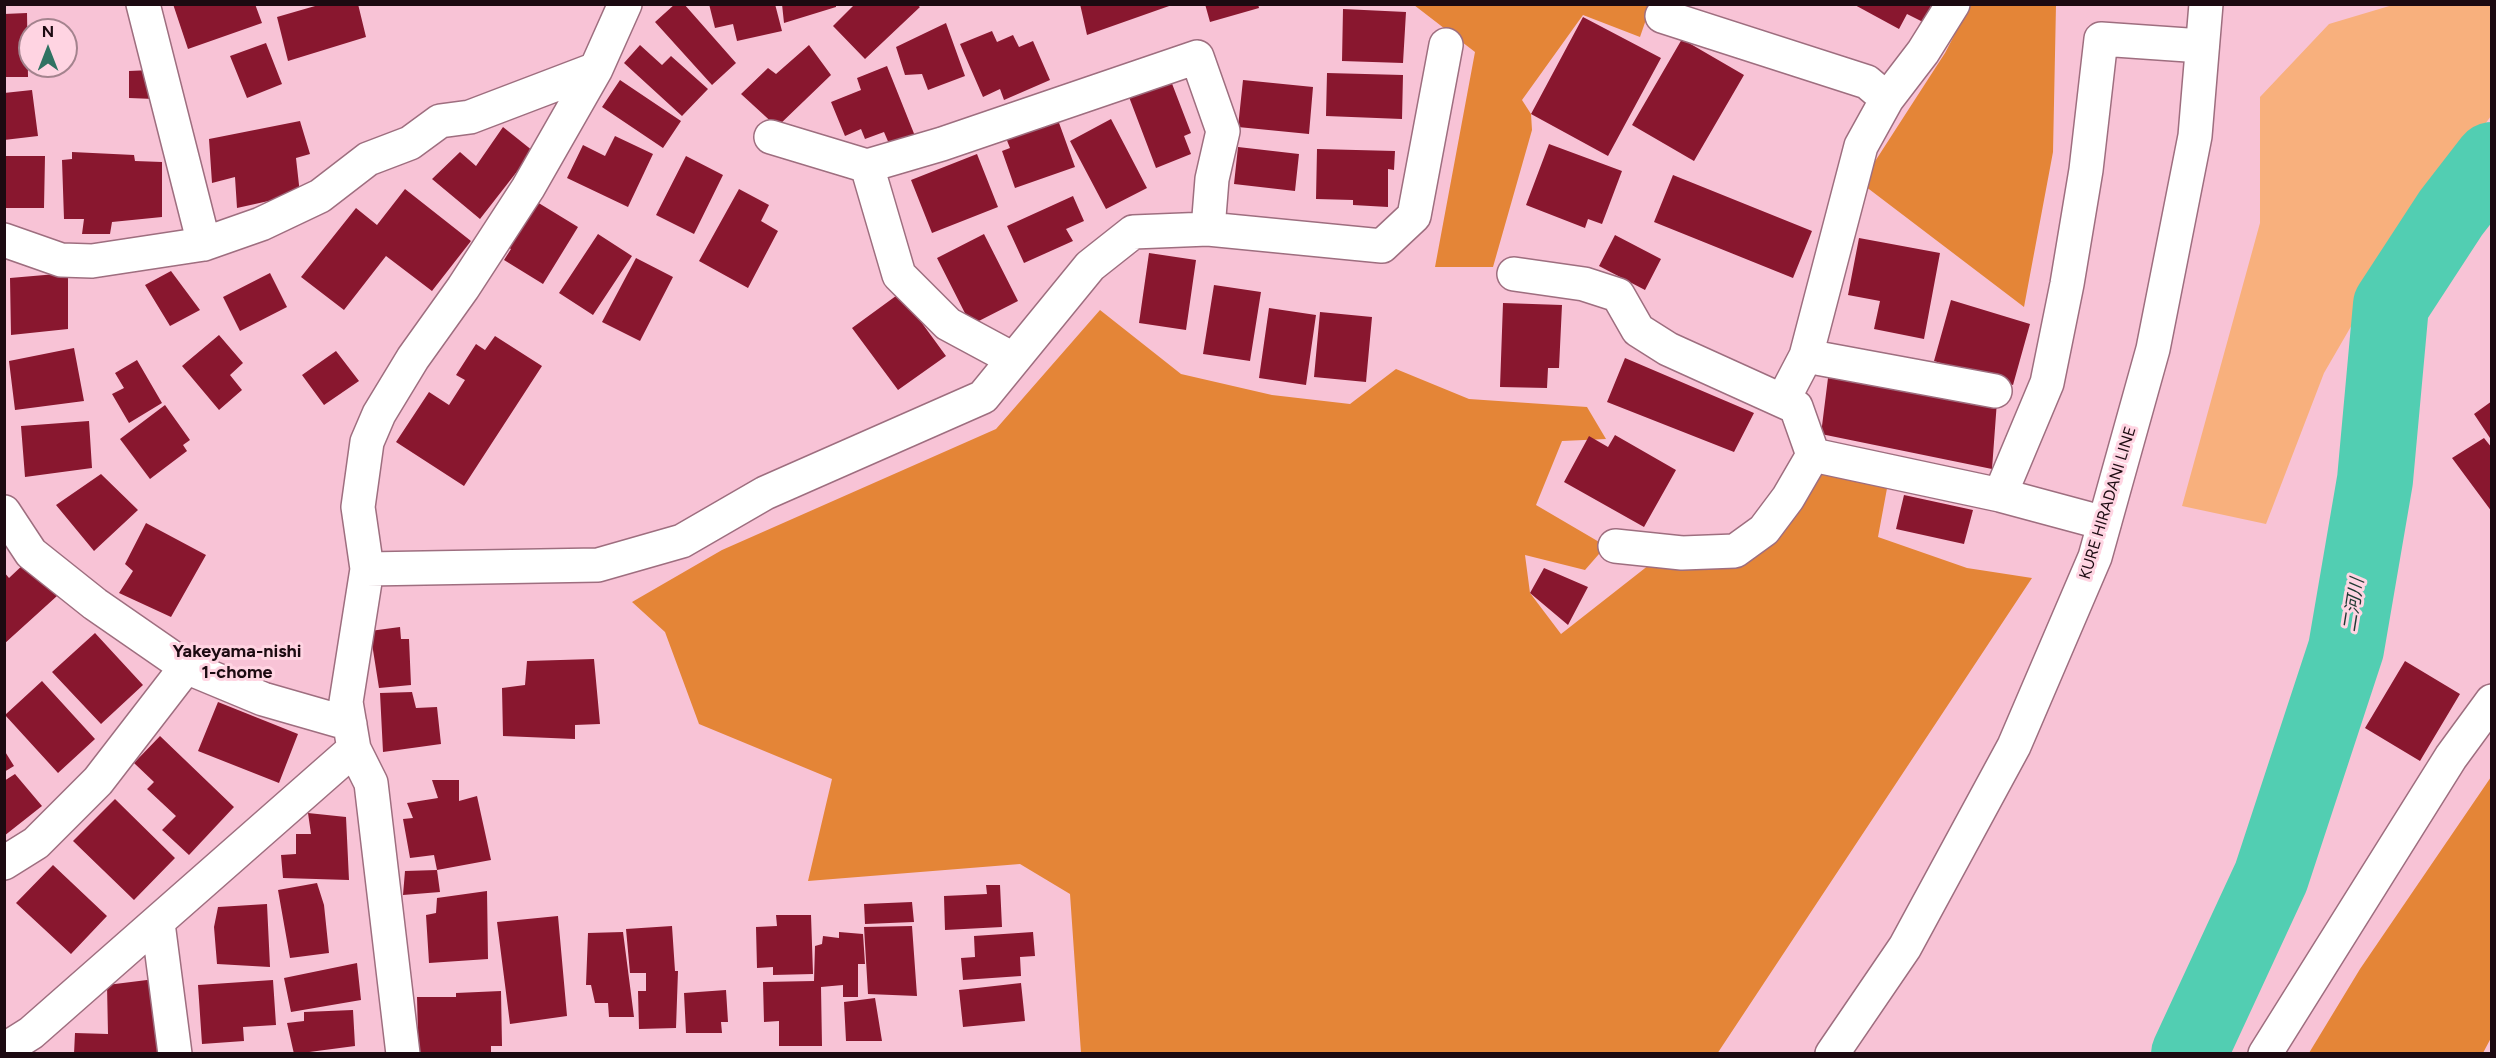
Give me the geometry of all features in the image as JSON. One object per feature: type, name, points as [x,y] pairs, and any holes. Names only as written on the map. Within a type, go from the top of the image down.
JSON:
[{"type":"street","points":[[142,4],[204,244]]},
{"type":"street","points":[[404,1053],[371,783],[352,736],[346,702],[367,569],[358,507],[367,442],[379,414],[413,358],[463,288],[528,188],[596,69],[625,4]]},
{"type":"street","points":[[1783,400],[1806,356],[1861,146],[1887,99],[1923,52],[1953,4]]},
{"type":"street","name":"KURE HIRADANI LINE","points":[[1832,1053],[1905,947],[2014,746],[2095,557],[2153,349],[2195,136],[2206,4]]},
{"type":"street","points":[[1662,16],[1867,82],[1887,99]]},
{"type":"street","points":[[2000,495],[2048,383],[2086,170],[2101,39],[2202,46]]},
{"type":"street","points":[[367,569],[597,565],[682,542],[765,492],[983,398],[1090,266],[1133,232],[1208,229],[1382,246],[1414,216],[1446,45]]},
{"type":"street","points":[[771,137],[867,166],[942,144],[1197,57],[1223,131],[1212,179],[1208,229]]},
{"type":"street","points":[[4,240],[61,260],[92,261],[204,244],[261,224],[320,196],[368,159],[410,143],[440,121],[470,117],[596,69]]},
{"type":"street","points":[[867,166],[899,275],[948,324],[1013,359]]},
{"type":"street","points":[[1514,274],[1584,284],[1618,295],[1638,330],[1668,349],[1796,407],[1813,455],[1788,498],[1764,530],[1736,551],[1682,553],[1615,546]]},
{"type":"street","points":[[1806,356],[1995,391]]},
{"type":"street","points":[[1813,455],[2000,495],[2104,523]]},
{"type":"street","points":[[4,512],[31,553],[95,604],[186,667],[352,736]]},
{"type":"street","points":[[4,863],[36,843],[98,781],[186,667]]},
{"type":"street","points":[[2265,1053],[2451,757],[2492,700]]},
{"type":"street","points":[[4,1050],[31,1033],[158,923],[352,736]]},
{"type":"street","points":[[158,923],[175,1053]]},
{"type":"shaded area","points":[[2396,4],[2491,5],[2491,116],[2411,223],[2324,373],[2266,524],[2182,506],[2260,223],[2260,97],[2329,24]]},
{"type":"shaded area","points":[[1414,5],[1651,5],[1640,37],[1583,15],[1522,100],[1531,114],[1532,130],[1493,267],[1435,267],[1475,52]]},
{"type":"shaded area","points":[[1970,5],[2056,5],[2053,152],[2024,307],[1861,183],[1945,53]]},
{"type":"shaded area","points":[[1100,310],[1181,374],[1272,395],[1350,404],[1396,369],[1469,399],[1587,407],[1606,439],[1562,441],[1536,505],[1606,546],[1585,570],[1525,555],[1530,593],[1561,634],[1649,565],[1740,568],[1781,532],[1827,465],[1888,483],[1878,537],[1967,568],[2032,578],[1717,1054],[1081,1053],[1070,894],[1020,864],[808,881],[832,779],[699,724],[665,632],[632,602],[722,550],[996,429]]},
{"type":"shaded area","points":[[2491,777],[2492,1036],[2483,1053],[2309,1053],[2360,969]]},
{"type":"building","points":[[173,4],[255,4],[262,23],[188,49]]},
{"type":"building","points":[[322,4],[358,4],[366,37],[288,61],[277,17]]},
{"type":"building","points":[[675,4],[684,4],[736,63],[712,85],[655,22]]},
{"type":"building","points":[[709,4],[775,4],[782,31],[737,41],[733,24],[715,28]]},
{"type":"building","points":[[782,4],[836,4],[836,7],[784,23]]},
{"type":"building","points":[[855,4],[916,4],[920,7],[865,59],[833,26]]},
{"type":"building","points":[[1080,4],[1172,4],[1172,5],[1087,35]]},
{"type":"building","points":[[1205,4],[1258,4],[1259,8],[1210,22]]},
{"type":"building","points":[[1853,4],[1932,4],[1923,22],[1907,14],[1899,29]]},
{"type":"building","points":[[1343,9],[1406,12],[1403,63],[1342,61]]},
{"type":"building","points":[[27,13],[27,18],[18,18],[18,77],[4,77],[4,14]]},
{"type":"building","points":[[1583,17],[1661,58],[1608,156],[1531,114]]},
{"type":"building","points":[[946,23],[965,76],[928,90],[922,74],[905,75],[896,47]]},
{"type":"building","points":[[992,31],[997,42],[1013,35],[1019,47],[1033,41],[1050,80],[1004,100],[1000,89],[983,97],[960,44]]},
{"type":"building","points":[[1682,39],[1744,75],[1694,161],[1632,125]]},
{"type":"building","points":[[266,43],[282,84],[247,98],[230,56]]},
{"type":"building","points":[[640,45],[662,65],[671,56],[708,89],[682,116],[624,63]]},
{"type":"building","points":[[809,45],[831,75],[777,127],[741,94],[768,68],[776,74]]},
{"type":"building","points":[[887,66],[915,136],[890,146],[884,132],[865,139],[861,129],[845,136],[831,102],[861,90],[857,78]]},
{"type":"building","points":[[151,70],[154,99],[129,98],[129,71]]},
{"type":"building","points":[[1327,73],[1403,75],[1402,119],[1326,116]]},
{"type":"building","points":[[620,80],[681,121],[663,148],[602,107]]},
{"type":"building","points":[[1243,80],[1313,87],[1309,134],[1238,127]]},
{"type":"building","points":[[1171,81],[1191,133],[1184,136],[1191,154],[1156,168],[1129,97]]},
{"type":"building","points":[[32,90],[38,136],[4,140],[4,93]]},
{"type":"building","points":[[1111,119],[1147,188],[1106,209],[1070,141]]},
{"type":"building","points":[[1058,120],[1075,167],[1015,188],[1002,151],[1010,148],[1006,138]]},
{"type":"building","points":[[300,121],[310,154],[296,158],[300,194],[237,208],[235,177],[212,183],[209,139]]},
{"type":"building","points":[[503,127],[533,151],[480,219],[432,179],[460,152],[476,166]]},
{"type":"building","points":[[615,136],[653,154],[628,207],[567,178],[583,145],[605,156]]},
{"type":"building","points":[[1549,144],[1622,171],[1602,224],[1588,219],[1585,228],[1526,205]]},
{"type":"building","points":[[1238,147],[1299,154],[1295,191],[1234,184]]},
{"type":"building","points":[[1317,149],[1395,151],[1394,170],[1388,169],[1388,207],[1353,205],[1353,200],[1316,199]]},
{"type":"building","points":[[72,152],[134,155],[135,161],[162,162],[162,217],[112,222],[110,234],[82,234],[84,219],[64,219],[62,160],[72,159]]},
{"type":"building","points":[[977,154],[998,207],[932,233],[911,180]]},
{"type":"building","points":[[4,156],[45,156],[44,208],[4,208]]},
{"type":"building","points":[[686,156],[723,175],[694,234],[656,215]]},
{"type":"building","points":[[1673,175],[1812,231],[1793,278],[1654,222]]},
{"type":"building","points":[[405,189],[471,241],[432,291],[386,256],[344,310],[301,277],[356,208],[377,225]]},
{"type":"building","points":[[739,189],[769,205],[761,221],[778,231],[748,288],[699,261]]},
{"type":"building","points":[[1073,196],[1084,221],[1066,229],[1073,241],[1024,263],[1007,226]]},
{"type":"building","points":[[537,202],[578,227],[543,284],[504,260],[511,249],[502,244]]},
{"type":"building","points":[[598,234],[632,256],[593,315],[559,293]]},
{"type":"building","points":[[984,234],[1018,301],[971,325],[937,258]]},
{"type":"building","points":[[1615,235],[1661,259],[1645,290],[1599,266]]},
{"type":"building","points":[[1859,238],[1940,253],[1924,339],[1874,329],[1880,301],[1848,295]]},
{"type":"building","points":[[1149,253],[1196,260],[1186,330],[1139,323]]},
{"type":"building","points":[[636,258],[673,277],[640,341],[602,322]]},
{"type":"building","points":[[171,271],[200,310],[170,326],[145,285]]},
{"type":"building","points":[[68,273],[68,329],[11,335],[10,278]]},
{"type":"building","points":[[270,273],[287,307],[240,331],[223,297]]},
{"type":"building","points":[[1214,285],[1261,292],[1250,361],[1203,354]]},
{"type":"building","points":[[900,293],[946,356],[898,390],[852,328]]},
{"type":"building","points":[[1951,300],[2030,324],[2013,385],[1934,361]]},
{"type":"building","points":[[1503,303],[1562,305],[1559,368],[1548,368],[1547,388],[1500,387]]},
{"type":"building","points":[[1269,308],[1316,315],[1306,385],[1259,378]]},
{"type":"building","points":[[1320,312],[1372,317],[1366,382],[1314,377]]},
{"type":"building","points":[[219,335],[243,363],[230,375],[242,390],[219,410],[182,366]]},
{"type":"building","points":[[495,336],[542,366],[464,486],[396,442],[429,392],[449,405],[465,380],[456,375],[476,344],[485,350]]},
{"type":"building","points":[[74,348],[84,401],[15,410],[9,361]]},
{"type":"building","points":[[336,351],[359,381],[324,405],[302,375]]},
{"type":"building","points":[[1625,358],[1754,413],[1734,452],[1607,402]]},
{"type":"building","points":[[137,360],[162,403],[129,423],[112,394],[124,388],[115,373]]},
{"type":"building","points":[[1828,378],[1997,401],[1992,469],[1821,434]]},
{"type":"building","points":[[2492,401],[2492,441],[2474,414]]},
{"type":"building","points":[[165,405],[190,440],[183,445],[187,451],[150,479],[120,439]]},
{"type":"building","points":[[89,421],[92,468],[25,477],[21,426]]},
{"type":"building","points":[[1615,435],[1676,470],[1644,527],[1564,482],[1589,436],[1608,447]]},
{"type":"building","points":[[2484,438],[2492,448],[2492,512],[2452,458]]},
{"type":"building","points":[[101,474],[138,510],[94,551],[56,505]]},
{"type":"building","points":[[1904,495],[1973,510],[1964,544],[1896,529]]},
{"type":"building","points":[[146,523],[206,555],[171,617],[119,593],[133,571],[125,564]]},
{"type":"building","points":[[26,562],[57,596],[4,644],[4,572],[9,578]]},
{"type":"building","points":[[1544,568],[1588,587],[1568,625],[1530,593]]},
{"type":"building","points":[[400,627],[401,639],[409,639],[411,685],[379,688],[370,631]]},
{"type":"building","points":[[95,633],[143,685],[101,724],[52,672]]},
{"type":"building","points":[[594,659],[600,724],[575,725],[575,739],[503,736],[502,688],[525,685],[527,661]]},
{"type":"building","points":[[2405,661],[2460,694],[2420,761],[2365,728]]},
{"type":"building","points":[[42,681],[95,739],[58,773],[5,715]]},
{"type":"building","points":[[412,692],[416,708],[437,707],[441,744],[383,752],[380,693]]},
{"type":"building","points":[[218,702],[298,734],[279,783],[198,751]]},
{"type":"building","points":[[160,736],[234,807],[189,855],[162,830],[176,816],[147,789],[154,782],[134,763]]},
{"type":"building","points":[[4,750],[14,766],[4,772]]},
{"type":"building","points":[[15,774],[42,806],[4,836],[4,781]]},
{"type":"building","points":[[432,780],[459,780],[459,801],[477,796],[491,860],[437,870],[434,855],[410,858],[403,819],[413,818],[407,803],[438,798]]},
{"type":"building","points":[[115,799],[175,858],[134,900],[73,841]]},
{"type":"building","points":[[308,813],[346,817],[349,880],[283,878],[281,855],[296,854],[296,834],[311,834]]},
{"type":"building","points":[[53,865],[107,916],[71,954],[16,903]]},
{"type":"building","points":[[437,870],[440,892],[403,895],[405,871]]},
{"type":"building","points":[[317,883],[324,905],[329,953],[290,958],[278,890]]},
{"type":"building","points":[[986,885],[1000,885],[1002,927],[945,930],[944,896],[987,894]]},
{"type":"building","points":[[487,891],[488,959],[429,963],[426,915],[436,913],[437,898]]},
{"type":"building","points":[[912,902],[914,922],[865,924],[864,904]]},
{"type":"building","points":[[267,904],[270,967],[217,964],[214,927],[218,907]]},
{"type":"building","points":[[776,915],[811,915],[813,974],[773,975],[773,967],[757,968],[756,927],[777,926]]},
{"type":"building","points":[[558,916],[567,1016],[510,1024],[497,922]]},
{"type":"building","points":[[672,926],[675,971],[678,971],[676,1028],[639,1029],[638,991],[646,991],[646,973],[630,973],[626,929]]},
{"type":"building","points":[[912,926],[917,996],[868,994],[864,927]]},
{"type":"building","points":[[623,932],[634,1017],[609,1017],[608,1003],[595,1003],[591,985],[586,985],[588,933]]},
{"type":"building","points":[[839,932],[863,934],[865,964],[858,964],[858,997],[843,997],[843,985],[821,987],[822,1046],[779,1046],[779,1021],[764,1022],[763,982],[814,981],[815,946],[822,944],[823,936],[839,938]]},
{"type":"building","points":[[1033,932],[1035,956],[1020,957],[1021,976],[963,980],[961,958],[975,957],[974,936]]},
{"type":"building","points":[[357,963],[361,1000],[291,1012],[284,978]]},
{"type":"building","points":[[155,979],[161,1054],[74,1054],[75,1033],[108,1034],[107,985]]},
{"type":"building","points":[[273,980],[276,1025],[243,1027],[244,1041],[202,1044],[198,985]]},
{"type":"building","points":[[1021,983],[1025,1021],[963,1027],[959,990]]},
{"type":"building","points":[[726,990],[728,1022],[721,1022],[722,1033],[686,1033],[684,993]]},
{"type":"building","points":[[501,991],[502,1046],[491,1046],[491,1054],[410,1054],[410,1032],[418,1034],[417,997],[456,997],[456,993]]},
{"type":"building","points":[[875,998],[882,1041],[846,1041],[844,1002]]},
{"type":"building","points":[[353,1010],[355,1046],[294,1054],[287,1023],[304,1021],[304,1012]]},
{"type":"waterway","name":"二河川","points":[[2189,1054],[2271,877],[2346,649],[2375,480],[2391,305],[2451,213],[2492,160]]},
{"type":"district","name":"Yakeyama-nishi 1-chome","points":[[237,662]]}]
